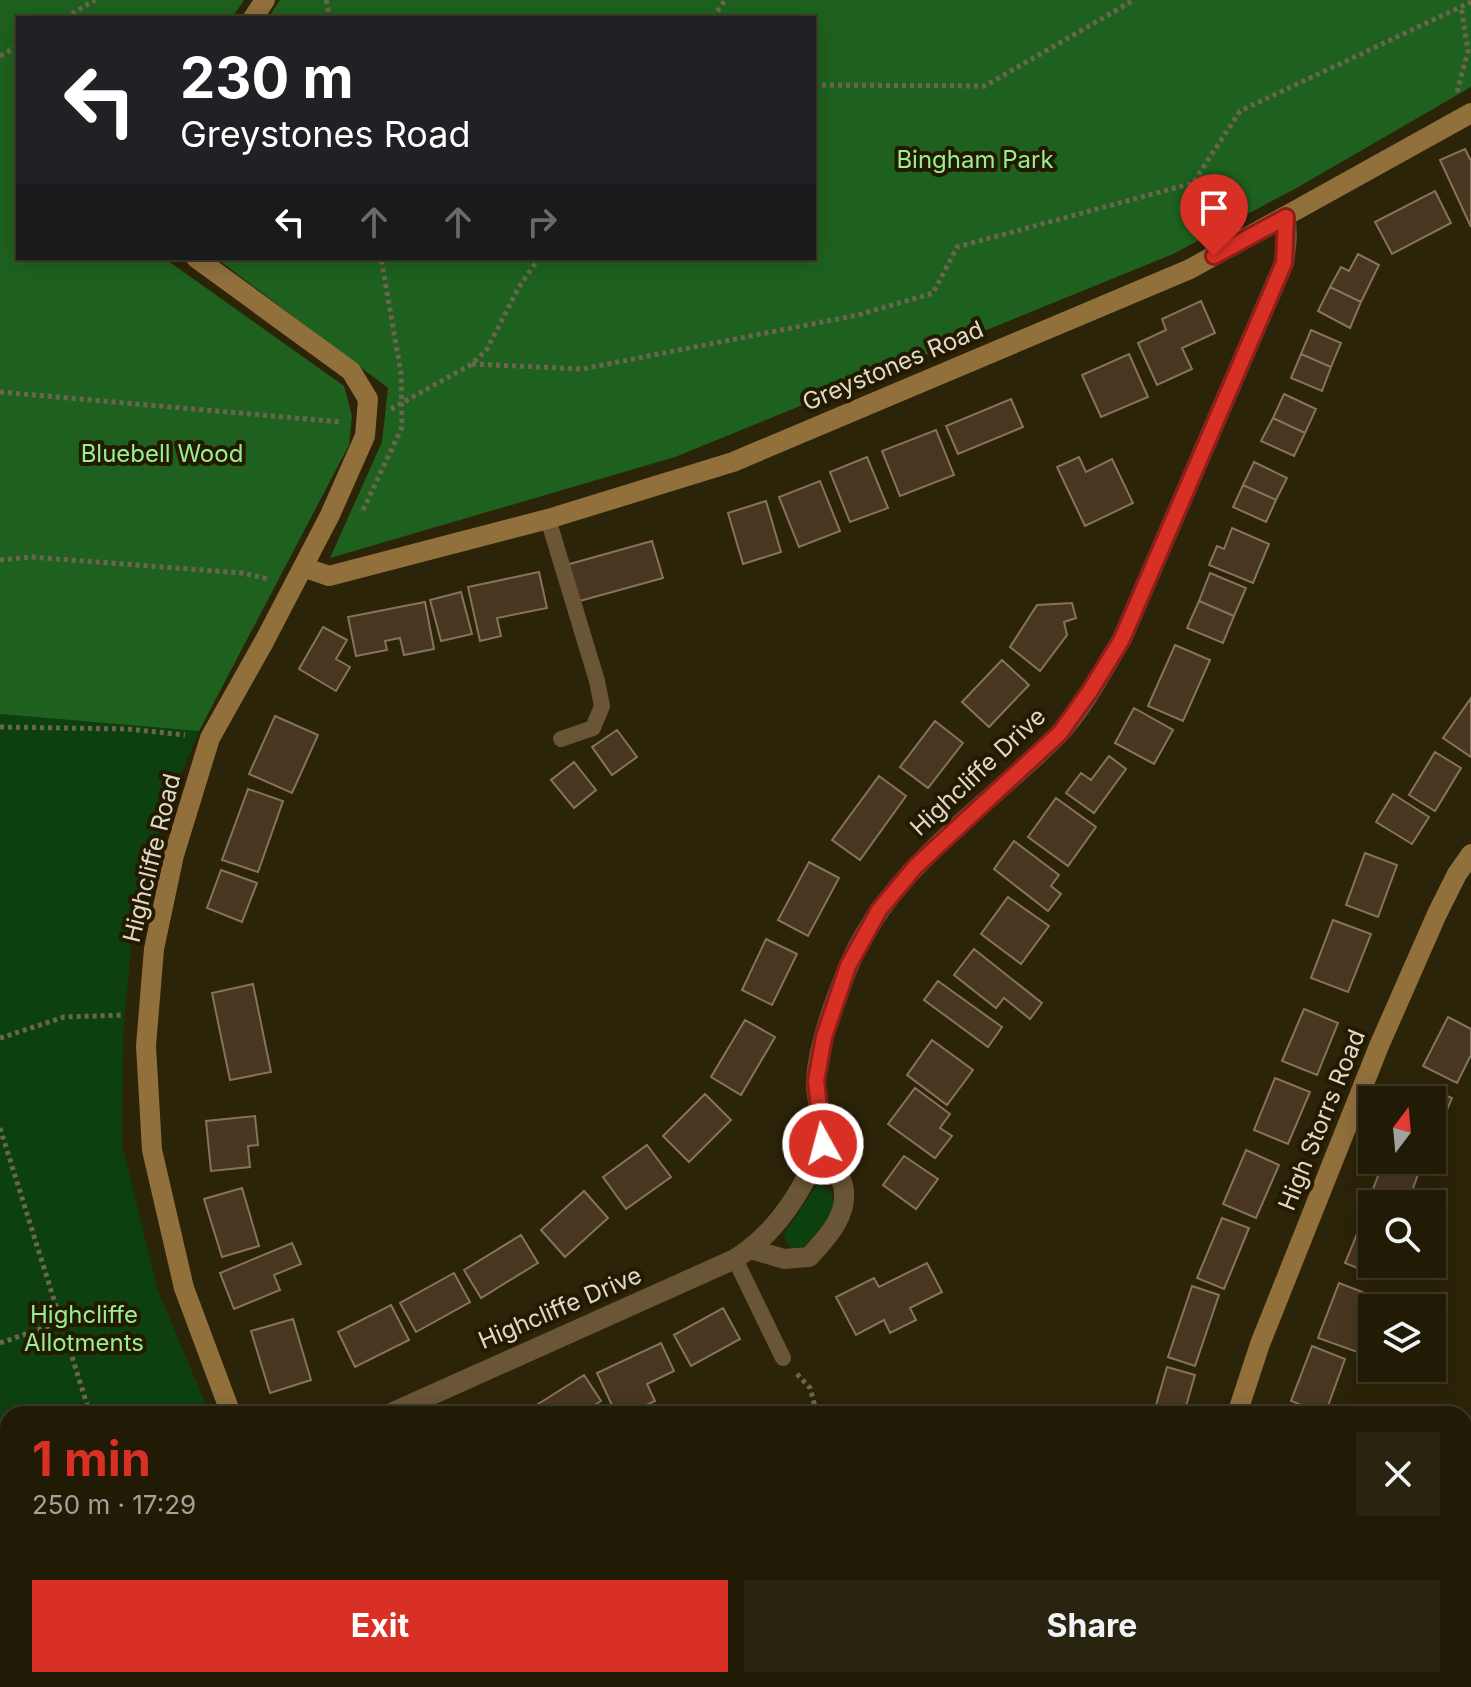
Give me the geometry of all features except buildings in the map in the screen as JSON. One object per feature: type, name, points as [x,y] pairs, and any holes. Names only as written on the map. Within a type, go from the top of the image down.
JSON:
[{"type":"street","name":"Greystones Road","points":[[298,576],[329,576],[548,519],[733,462],[1190,269],[1471,113]]},
{"type":"street","name":"Highcliffe Drive","points":[[743,1254],[784,1259],[809,1257],[833,1232],[845,1202],[842,1180],[823,1144],[816,1081],[824,1037],[848,966],[879,910],[916,866],[1060,733],[1122,639],[1284,263],[1286,217]]},
{"type":"street","points":[[199,260],[351,371],[368,399],[366,424]]},
{"type":"street","name":"Highcliffe Road","points":[[228,1406],[184,1288],[152,1150],[146,1046],[154,949],[174,855],[210,738],[298,576],[365,436],[366,424]]},
{"type":"street","name":"High Storrs Road","points":[[1240,1406],[1260,1344],[1379,1046],[1437,914],[1471,854]]},
{"type":"street","name":"Highcliffe Drive","points":[[407,1406],[743,1254],[778,1223],[823,1144]]},
{"type":"lane","points":[[548,519],[602,706],[593,728],[561,739]]},
{"type":"lane","points":[[743,1254],[783,1358]]},
{"type":"path","points":[[68,16],[95,0]]},
{"type":"path","points":[[816,85],[985,86],[1134,0]]},
{"type":"path","points":[[472,364],[582,369],[858,315],[933,293],[957,247],[1193,183],[1240,111],[1471,2]]},
{"type":"path","points":[[1445,127],[1468,51],[1461,6]]},
{"type":"path","points":[[0,392],[366,424],[472,364],[487,349],[519,287],[538,260]]},
{"type":"path","points":[[0,560],[31,557],[298,576]]},
{"type":"path","points":[[0,727],[128,729],[210,738]]},
{"type":"path","points":[[0,1038],[64,1017],[149,1014]]},
{"type":"path","points":[[0,1128],[88,1406]]},
{"type":"path","points":[[0,1343],[63,1321]]},
{"type":"path","points":[[783,1358],[810,1388],[815,1406]]},
{"type":"green space","name":"Bluebell Wood","points":[[0,0],[244,0],[233,16],[16,16],[16,260],[167,260],[344,386],[352,416],[349,445],[199,731],[0,714]]},
{"type":"green space","name":"Bingham Park","points":[[280,0],[1471,0],[1471,87],[1300,186],[1173,254],[675,457],[330,558],[382,442],[388,388],[219,260],[816,260],[816,16],[269,16]]},
{"type":"green space","name":"Highcliffe Allotments","points":[[0,714],[199,731],[163,817],[133,925],[123,1034],[122,1145],[158,1291],[207,1406],[0,1406]]},
{"type":"green space","points":[[817,1185],[830,1191],[835,1205],[819,1231],[803,1247],[796,1249],[789,1246],[784,1234]]},
{"type":"route","points":[[823,1144],[816,1081],[824,1037],[848,966],[879,910],[916,866],[1060,733],[1122,639],[1284,263],[1286,217],[1214,256]]}]
